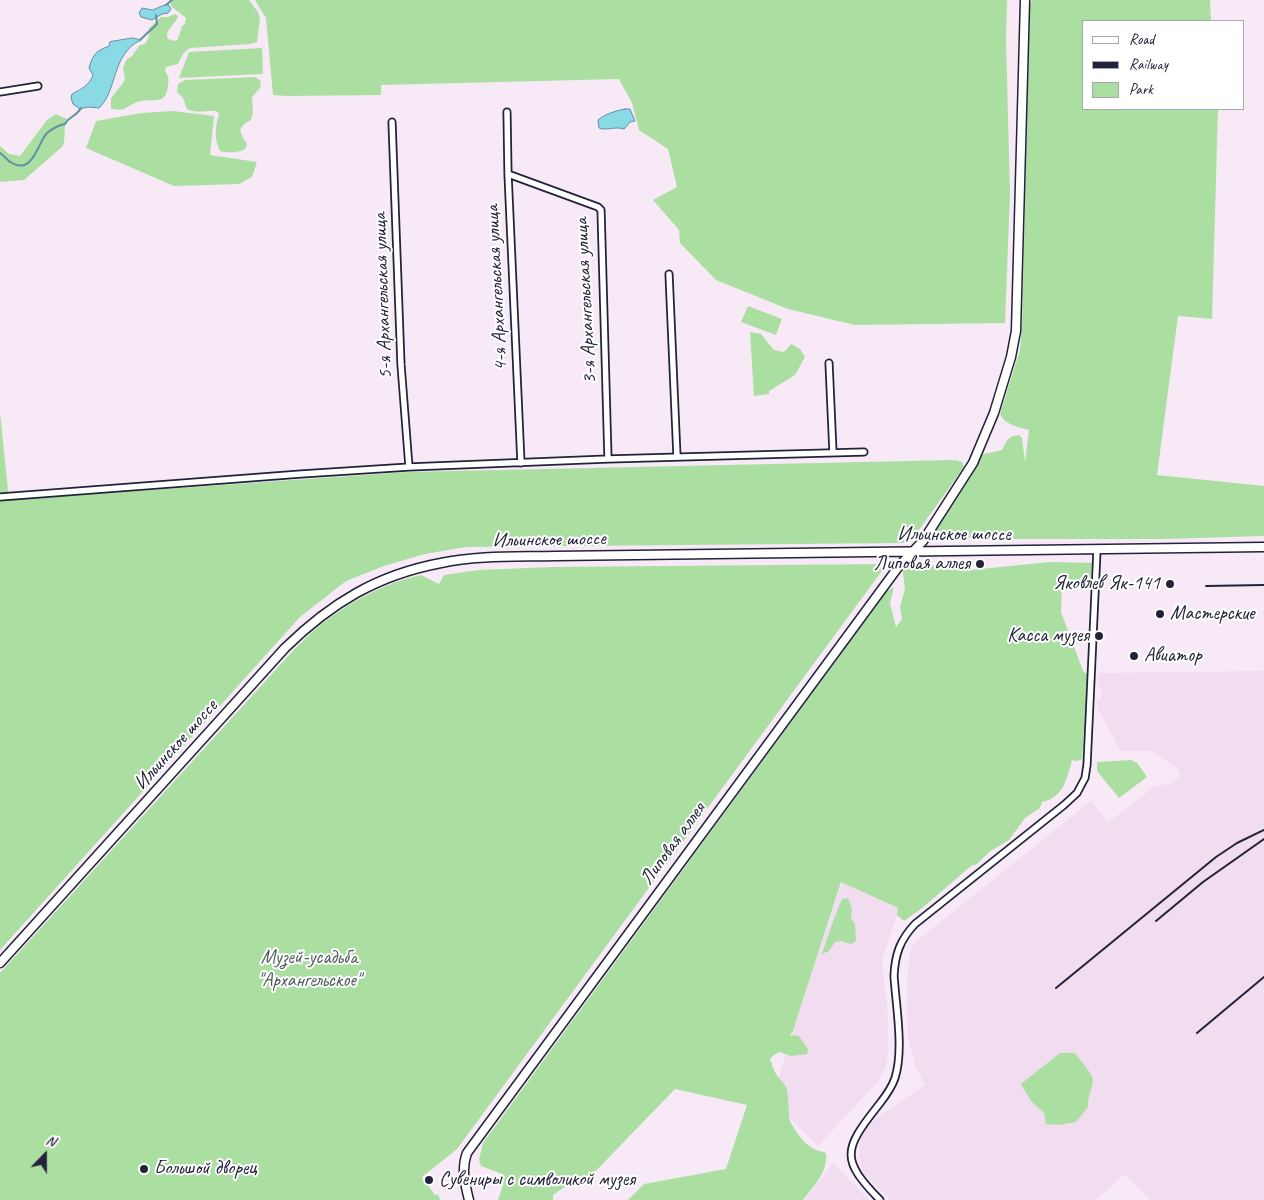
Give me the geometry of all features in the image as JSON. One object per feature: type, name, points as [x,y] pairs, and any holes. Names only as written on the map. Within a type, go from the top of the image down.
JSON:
[{"type":"main road","name":"Липовая аллея","points":[[469,1200],[464,1181],[464,1159],[467,1153],[881,590],[899,566],[923,541],[973,463],[994,413],[1012,350],[1016,326],[1025,0]]},
{"type":"main road","name":"Ильинское шоссе","points":[[0,963],[285,648],[309,624],[357,592],[382,580],[409,571],[442,562],[480,558],[768,552],[1264,547]]},
{"type":"street","points":[[0,92],[38,86]]},
{"type":"street","name":"4-я Архангельская улица","points":[[507,112],[521,463]]},
{"type":"street","name":"5-я Архангельская улица","points":[[392,122],[401,365],[409,467]]},
{"type":"street","name":"3-я Архангельская улица","points":[[508,174],[598,207],[601,210],[608,459]]},
{"type":"street","points":[[669,274],[677,457]]},
{"type":"street","points":[[829,363],[833,453]]},
{"type":"street","points":[[0,498],[409,467],[864,452]]},
{"type":"street","points":[[880,1200],[855,1172],[850,1152],[853,1140],[889,1092],[898,1068],[899,1054],[894,963],[899,947],[904,935],[915,924],[1077,793],[1084,778],[1088,758],[1088,711],[1097,550]]},
{"type":"shaded area","points":[[1264,671],[1264,1200],[1150,1200],[1125,1174],[1096,1200],[890,1200],[863,1172],[859,1160],[860,1142],[861,1137],[874,1120],[925,1085],[915,1066],[908,1037],[907,990],[909,956],[913,944],[1091,801],[1108,823],[1156,785],[1173,783],[1180,775],[1177,768],[1151,751],[1121,751],[1097,708],[1097,701],[1101,698],[1101,689],[1098,683],[1099,673]]},
{"type":"shaded area","points":[[842,882],[899,909],[882,960],[888,1015],[888,1054],[885,1068],[878,1081],[818,1146],[771,1100]]},
{"type":"shaded area","points":[[833,1163],[869,1200],[805,1200]]},
{"type":"green space","points":[[169,0],[249,0],[258,12],[260,19],[257,42],[191,48],[183,54],[178,64],[166,67],[165,71],[169,80],[167,92],[162,99],[136,102],[125,109],[111,109],[111,98],[125,79],[123,68],[126,60],[132,56],[139,46],[146,43],[149,36],[149,28],[161,17],[175,14],[178,16],[167,36],[168,39],[175,41],[178,39],[186,18],[172,7]]},
{"type":"green space","points":[[255,0],[1007,0],[1006,39],[1010,194],[1005,323],[855,325],[788,309],[716,280],[680,243],[679,230],[653,200],[677,187],[668,149],[639,130],[632,103],[619,79],[381,85],[381,95],[273,95],[266,18]]},
{"type":"green space","points":[[1032,0],[1210,0],[1211,20],[1082,20],[1082,110],[1218,110],[1212,319],[1178,316],[1157,475],[1264,486],[1264,536],[1164,539],[975,539],[959,535],[932,537],[934,530],[980,455],[1002,450],[1008,439],[1019,435],[1022,438],[1025,462],[1029,430],[1008,423],[1000,414],[1020,350],[1022,326],[1030,4]]},
{"type":"green space","points":[[262,48],[263,74],[179,78],[189,52]]},
{"type":"green space","points":[[255,77],[261,81],[260,88],[252,97],[253,112],[251,120],[244,124],[240,130],[247,144],[246,148],[234,152],[220,151],[216,133],[218,112],[192,111],[187,109],[183,98],[177,92],[178,84],[185,80]]},
{"type":"green space","points":[[173,111],[214,116],[210,155],[257,162],[252,177],[239,184],[174,186],[86,148],[96,121],[142,113]]},
{"type":"green space","points":[[56,114],[67,119],[63,146],[24,180],[0,182],[0,146],[9,154],[20,156],[47,120]]},
{"type":"green space","points":[[748,306],[782,319],[776,335],[741,322]]},
{"type":"green space","points":[[750,332],[761,334],[774,350],[784,352],[791,344],[800,349],[805,357],[795,375],[769,391],[769,394],[754,396]]},
{"type":"green space","points":[[0,412],[9,500],[407,472],[955,460],[962,462],[964,467],[916,534],[903,543],[466,547],[425,554],[384,566],[346,581],[300,617],[0,950]]},
{"type":"green space","points":[[1050,562],[1092,563],[1090,584],[1062,584],[1061,612],[1083,671],[1088,675],[1082,759],[1072,760],[1063,787],[1055,796],[1042,802],[1040,808],[1025,818],[1009,840],[989,852],[977,864],[971,866],[921,909],[904,921],[897,915],[898,908],[841,882],[790,1036],[799,1036],[808,1049],[807,1054],[791,1056],[779,1052],[770,1059],[777,1076],[787,1090],[789,1117],[794,1128],[808,1145],[826,1153],[823,1173],[803,1200],[628,1200],[644,1184],[726,1169],[747,1105],[675,1089],[588,1179],[573,1181],[553,1195],[553,1200],[498,1200],[504,1182],[502,1174],[481,1166],[479,1160],[483,1143],[887,591],[894,587],[890,603],[896,627],[902,619],[900,607],[905,589],[902,566],[916,564],[971,570]]},
{"type":"green space","name":"Музей-усадьба \"Архангельское\"","points":[[887,564],[457,1149],[422,1177],[441,1200],[0,1200],[0,973],[291,653],[339,611],[393,583],[421,575],[439,584],[444,575],[479,570],[552,567]]},
{"type":"green space","points":[[1131,760],[1137,763],[1147,777],[1119,798],[1097,771],[1097,762]]},
{"type":"green space","points":[[848,898],[852,909],[851,919],[855,924],[856,941],[851,944],[841,941],[835,942],[829,951],[822,954],[842,899]]},
{"type":"green space","points":[[1060,1053],[1075,1053],[1092,1076],[1093,1082],[1088,1107],[1076,1122],[1059,1125],[1046,1124],[1044,1113],[1031,1101],[1021,1084]]},
{"type":"water","points":[[168,4],[171,9],[168,13],[152,20],[141,17],[139,13],[142,8],[152,10]]},
{"type":"water","points":[[133,38],[141,40],[131,46],[124,54],[109,92],[99,108],[88,107],[80,109],[73,104],[72,94],[84,87],[93,75],[89,68],[96,54],[109,46],[110,42]]},
{"type":"water","points":[[630,109],[635,121],[630,122],[624,129],[599,128],[598,120],[610,113]]},
{"type":"waterway","points":[[166,5],[172,0]]},
{"type":"waterway","points":[[140,40],[157,24],[156,15]]},
{"type":"waterway","points":[[0,153],[12,163],[19,166],[25,165],[34,156],[47,133],[65,124],[81,108]]},
{"type":"railway","points":[[1206,586],[1264,585]]},
{"type":"railway","points":[[1056,988],[1216,857],[1237,843],[1264,830]]},
{"type":"railway","points":[[1156,921],[1203,882],[1264,839]]},
{"type":"railway","points":[[1197,1033],[1264,977]]},
{"type":"place","name":"Липовая аллея","points":[[980,564]]},
{"type":"place","name":"Яковлев Як-141","points":[[1170,584]]},
{"type":"place","name":"Мастерские","points":[[1160,614]]},
{"type":"place","name":"Касса музея","points":[[1099,636]]},
{"type":"place","name":"Авиатор","points":[[1134,656]]},
{"type":"place","name":"Большой дворец","points":[[144,1169]]},
{"type":"place","name":"Сувениры с символикой музея","points":[[429,1180]]}]
